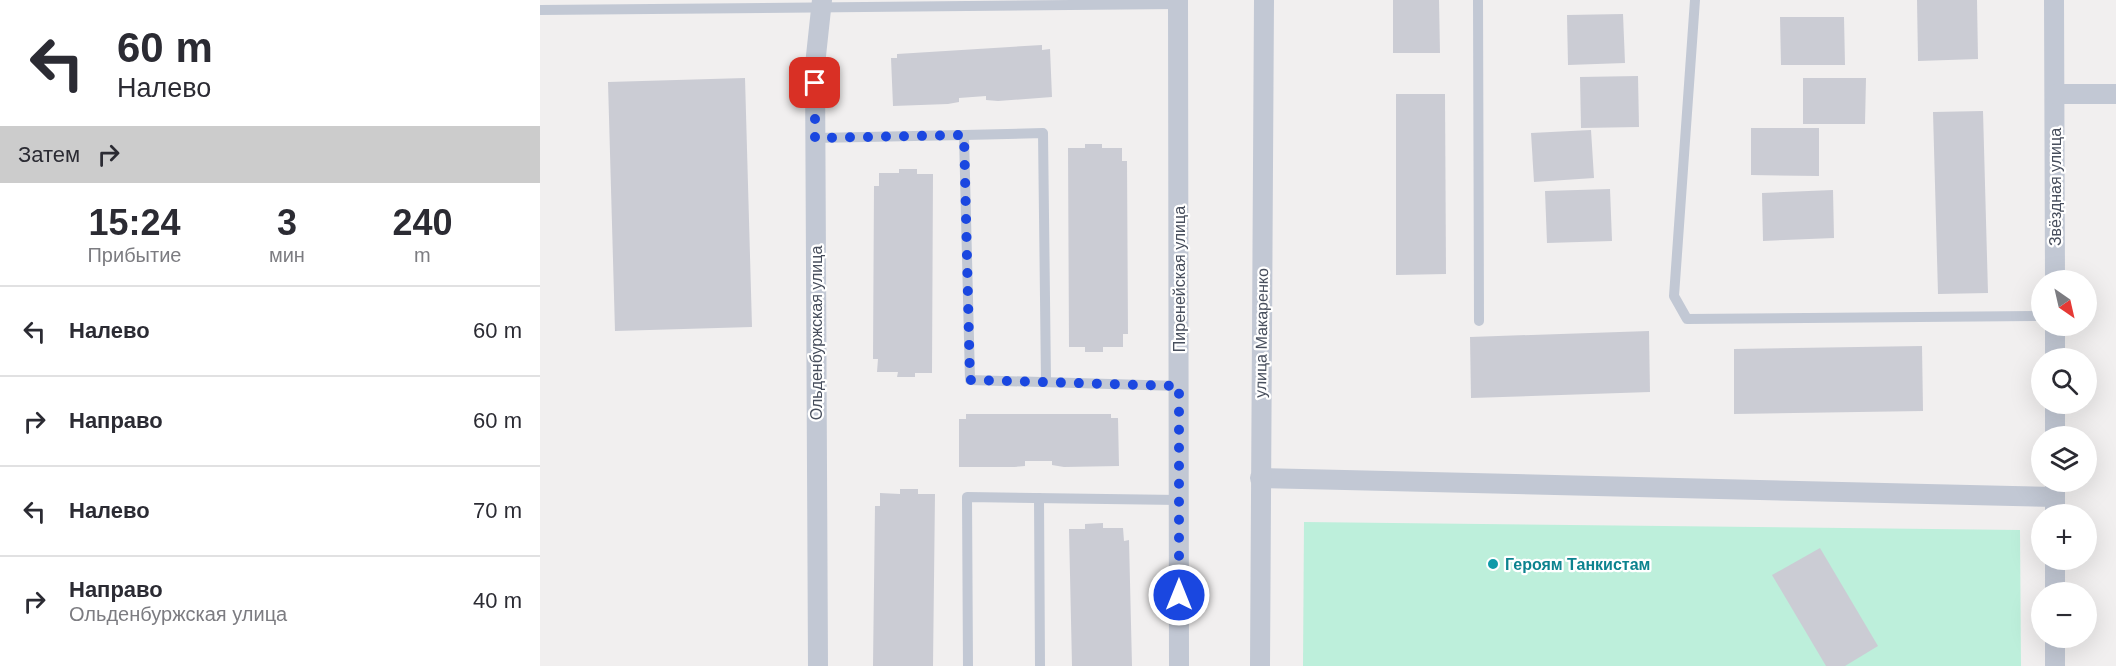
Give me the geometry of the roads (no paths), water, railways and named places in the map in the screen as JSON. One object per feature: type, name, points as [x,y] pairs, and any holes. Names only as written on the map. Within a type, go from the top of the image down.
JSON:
[{"type":"street","name":"улица Макаренко","points":[[1260,666],[1264,0]]},
{"type":"street","name":"Звёздная улица","points":[[2054,0],[2055,270]]},
{"type":"street","name":"Пиренейская улица","points":[[1178,2],[1179,666]]},
{"type":"street","name":"Ольденбуржская улица","points":[[818,666],[815,65],[822,4]]},
{"type":"street","points":[[2055,94],[2116,94]]},
{"type":"street","points":[[1260,478],[2055,498]]},
{"type":"street","points":[[2055,648],[2055,666]]},
{"type":"lane","points":[[1478,0],[1479,321]]},
{"type":"lane","points":[[1695,0],[1674,296],[1687,319],[2031,316]]},
{"type":"lane","points":[[540,10],[822,4],[1178,2]]},
{"type":"lane","points":[[815,138],[1043,133],[1046,381]]},
{"type":"lane","points":[[964,135],[970,380],[1179,386]]},
{"type":"lane","points":[[968,666],[967,497],[1179,500]]},
{"type":"lane","points":[[1039,498],[1040,666]]},
{"type":"place","name":"Героям Танкистам","points":[[1493,564]]}]
